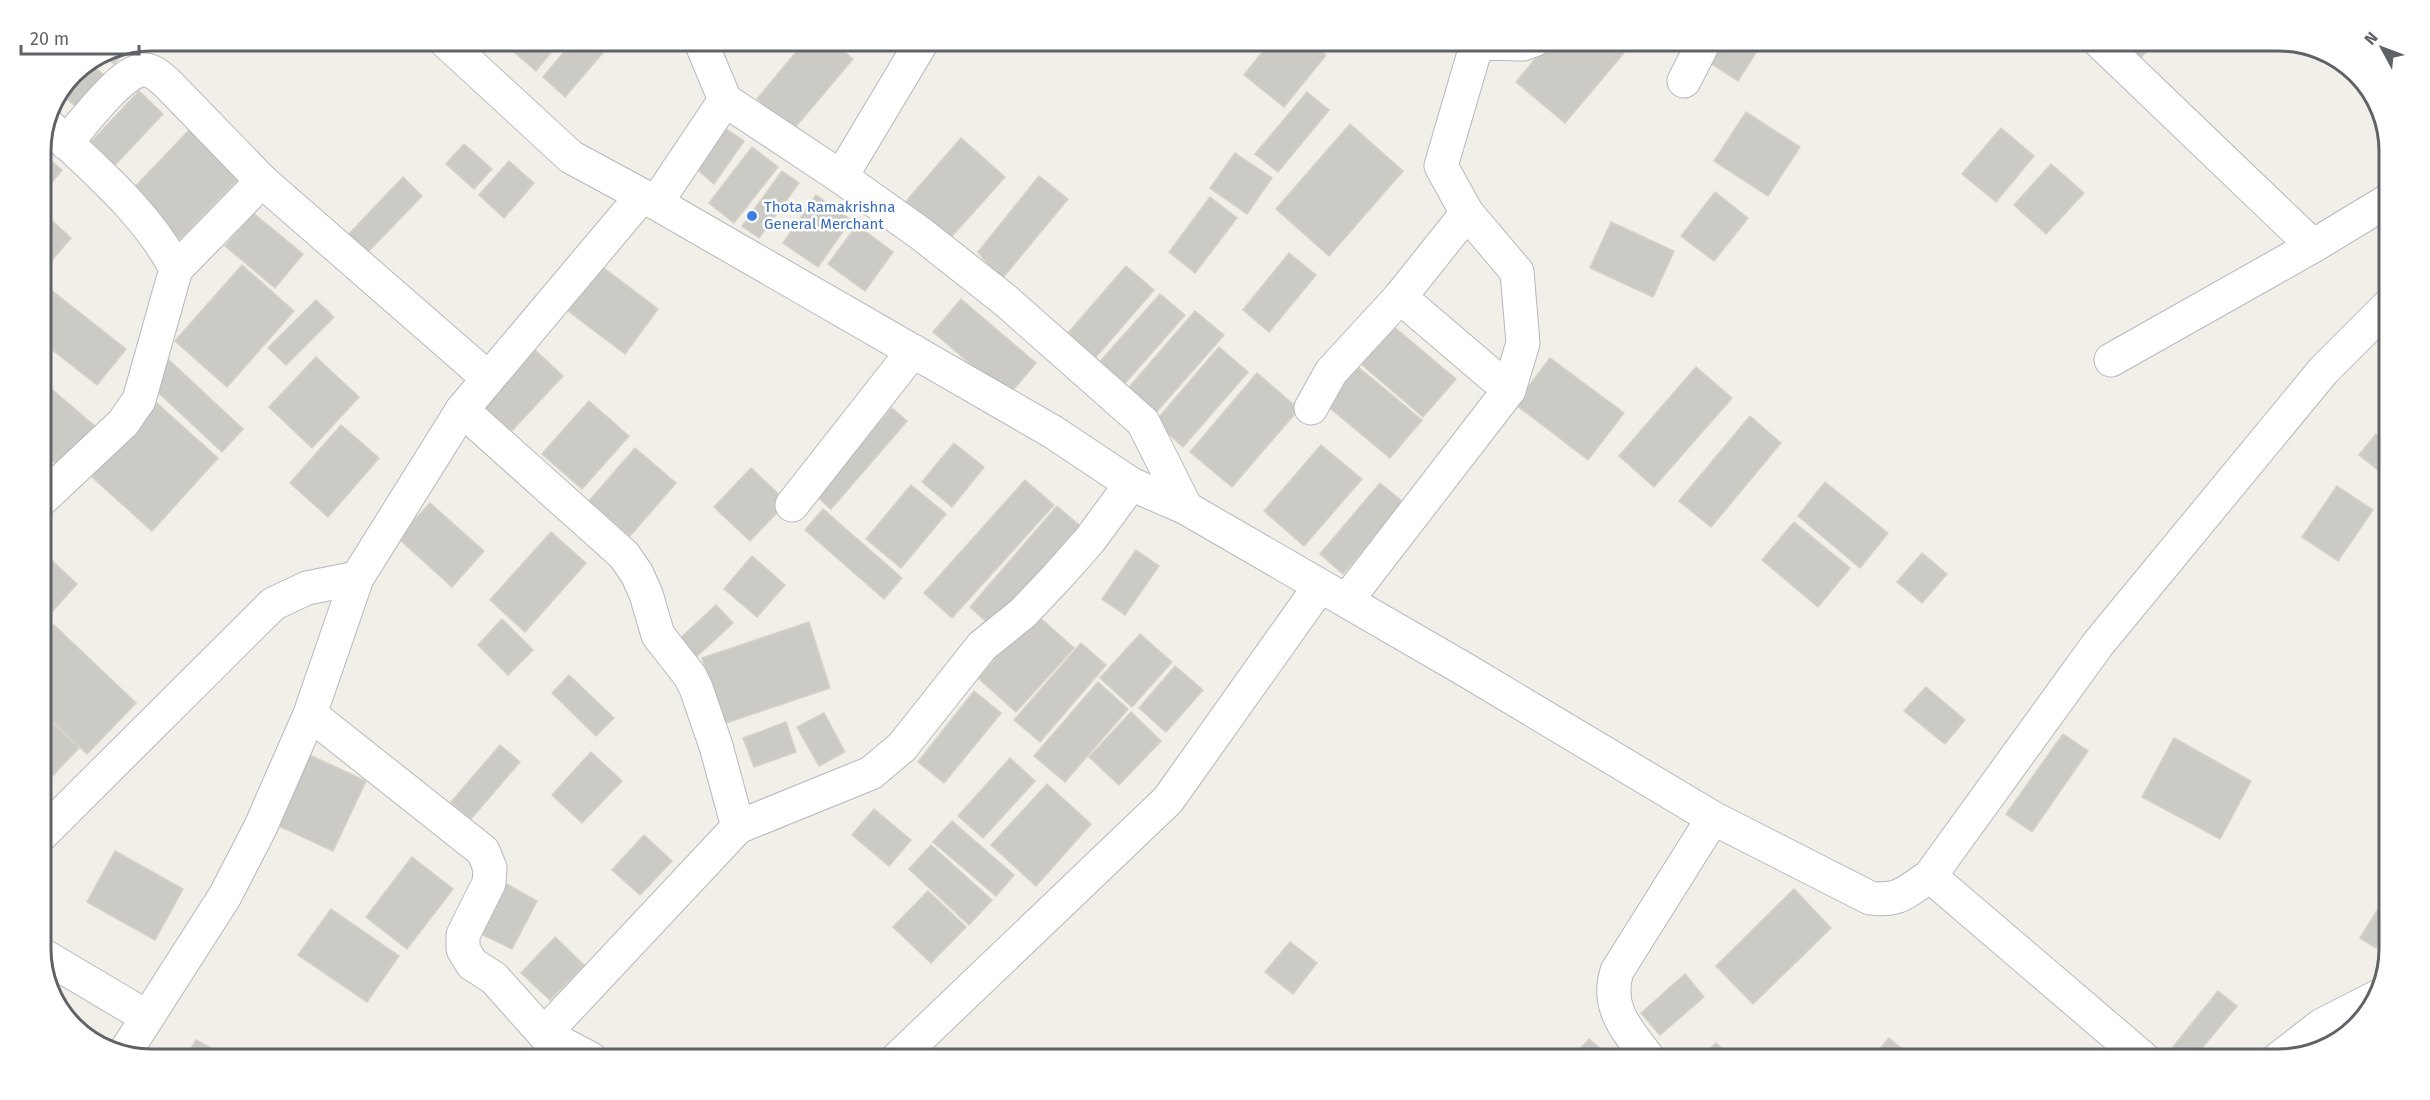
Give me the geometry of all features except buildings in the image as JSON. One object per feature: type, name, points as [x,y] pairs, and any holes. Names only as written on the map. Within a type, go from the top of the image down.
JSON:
[{"type":"street","points":[[456,51],[571,157],[1053,432],[1131,484],[1186,508],[1333,593],[1713,818],[1870,898],[1886,900],[1896,898],[1930,876],[2098,644],[2323,371],[2379,315]]},
{"type":"street","points":[[705,51],[725,100],[920,233],[1005,300],[1143,422],[1186,508]]},
{"type":"street","points":[[841,177],[916,51]]},
{"type":"street","points":[[907,1049],[1168,800],[1333,593],[1509,390],[1523,343],[1517,272],[1467,213],[1441,166],[1473,51]]},
{"type":"street","points":[[1684,81],[1699,51]]},
{"type":"street","points":[[2109,51],[2313,246]]},
{"type":"street","points":[[176,268],[157,236],[142,218],[57,134],[131,73],[142,69],[153,71],[168,84],[262,182],[488,378]]},
{"type":"street","points":[[129,1046],[225,896],[261,826],[310,714],[357,578],[462,410],[488,378],[649,200],[725,100]]},
{"type":"street","points":[[51,491],[133,411],[139,400],[176,268],[262,182]]},
{"type":"street","points":[[2111,360],[2379,206]]},
{"type":"street","points":[[1311,408],[1331,372],[1400,297],[1467,213]]},
{"type":"street","points":[[1400,297],[1509,390]]},
{"type":"street","points":[[792,505],[913,351]]},
{"type":"street","points":[[462,410],[624,555],[637,574],[646,594],[658,635],[690,676],[696,688],[716,746],[738,827]]},
{"type":"street","points":[[544,1034],[738,827],[871,773],[902,747],[982,646],[1023,613],[1058,576],[1089,541],[1131,484]]},
{"type":"street","points":[[51,825],[273,604],[307,588],[357,578]]},
{"type":"street","points":[[310,714],[483,851],[490,868],[489,883],[463,935],[463,949],[472,964],[494,978],[544,1034],[572,1049]]},
{"type":"street","points":[[1642,1049],[1619,1018],[1612,986],[1617,971],[1713,818]]},
{"type":"street","points":[[1930,876],[2126,1049]]},
{"type":"street","points":[[52,960],[147,1017]]},
{"type":"street","points":[[2292,1048],[2322,1025],[2362,1005]]},
{"type":"place","name":"Thota Ramakrishna General Merchant","points":[[752,216]]}]
